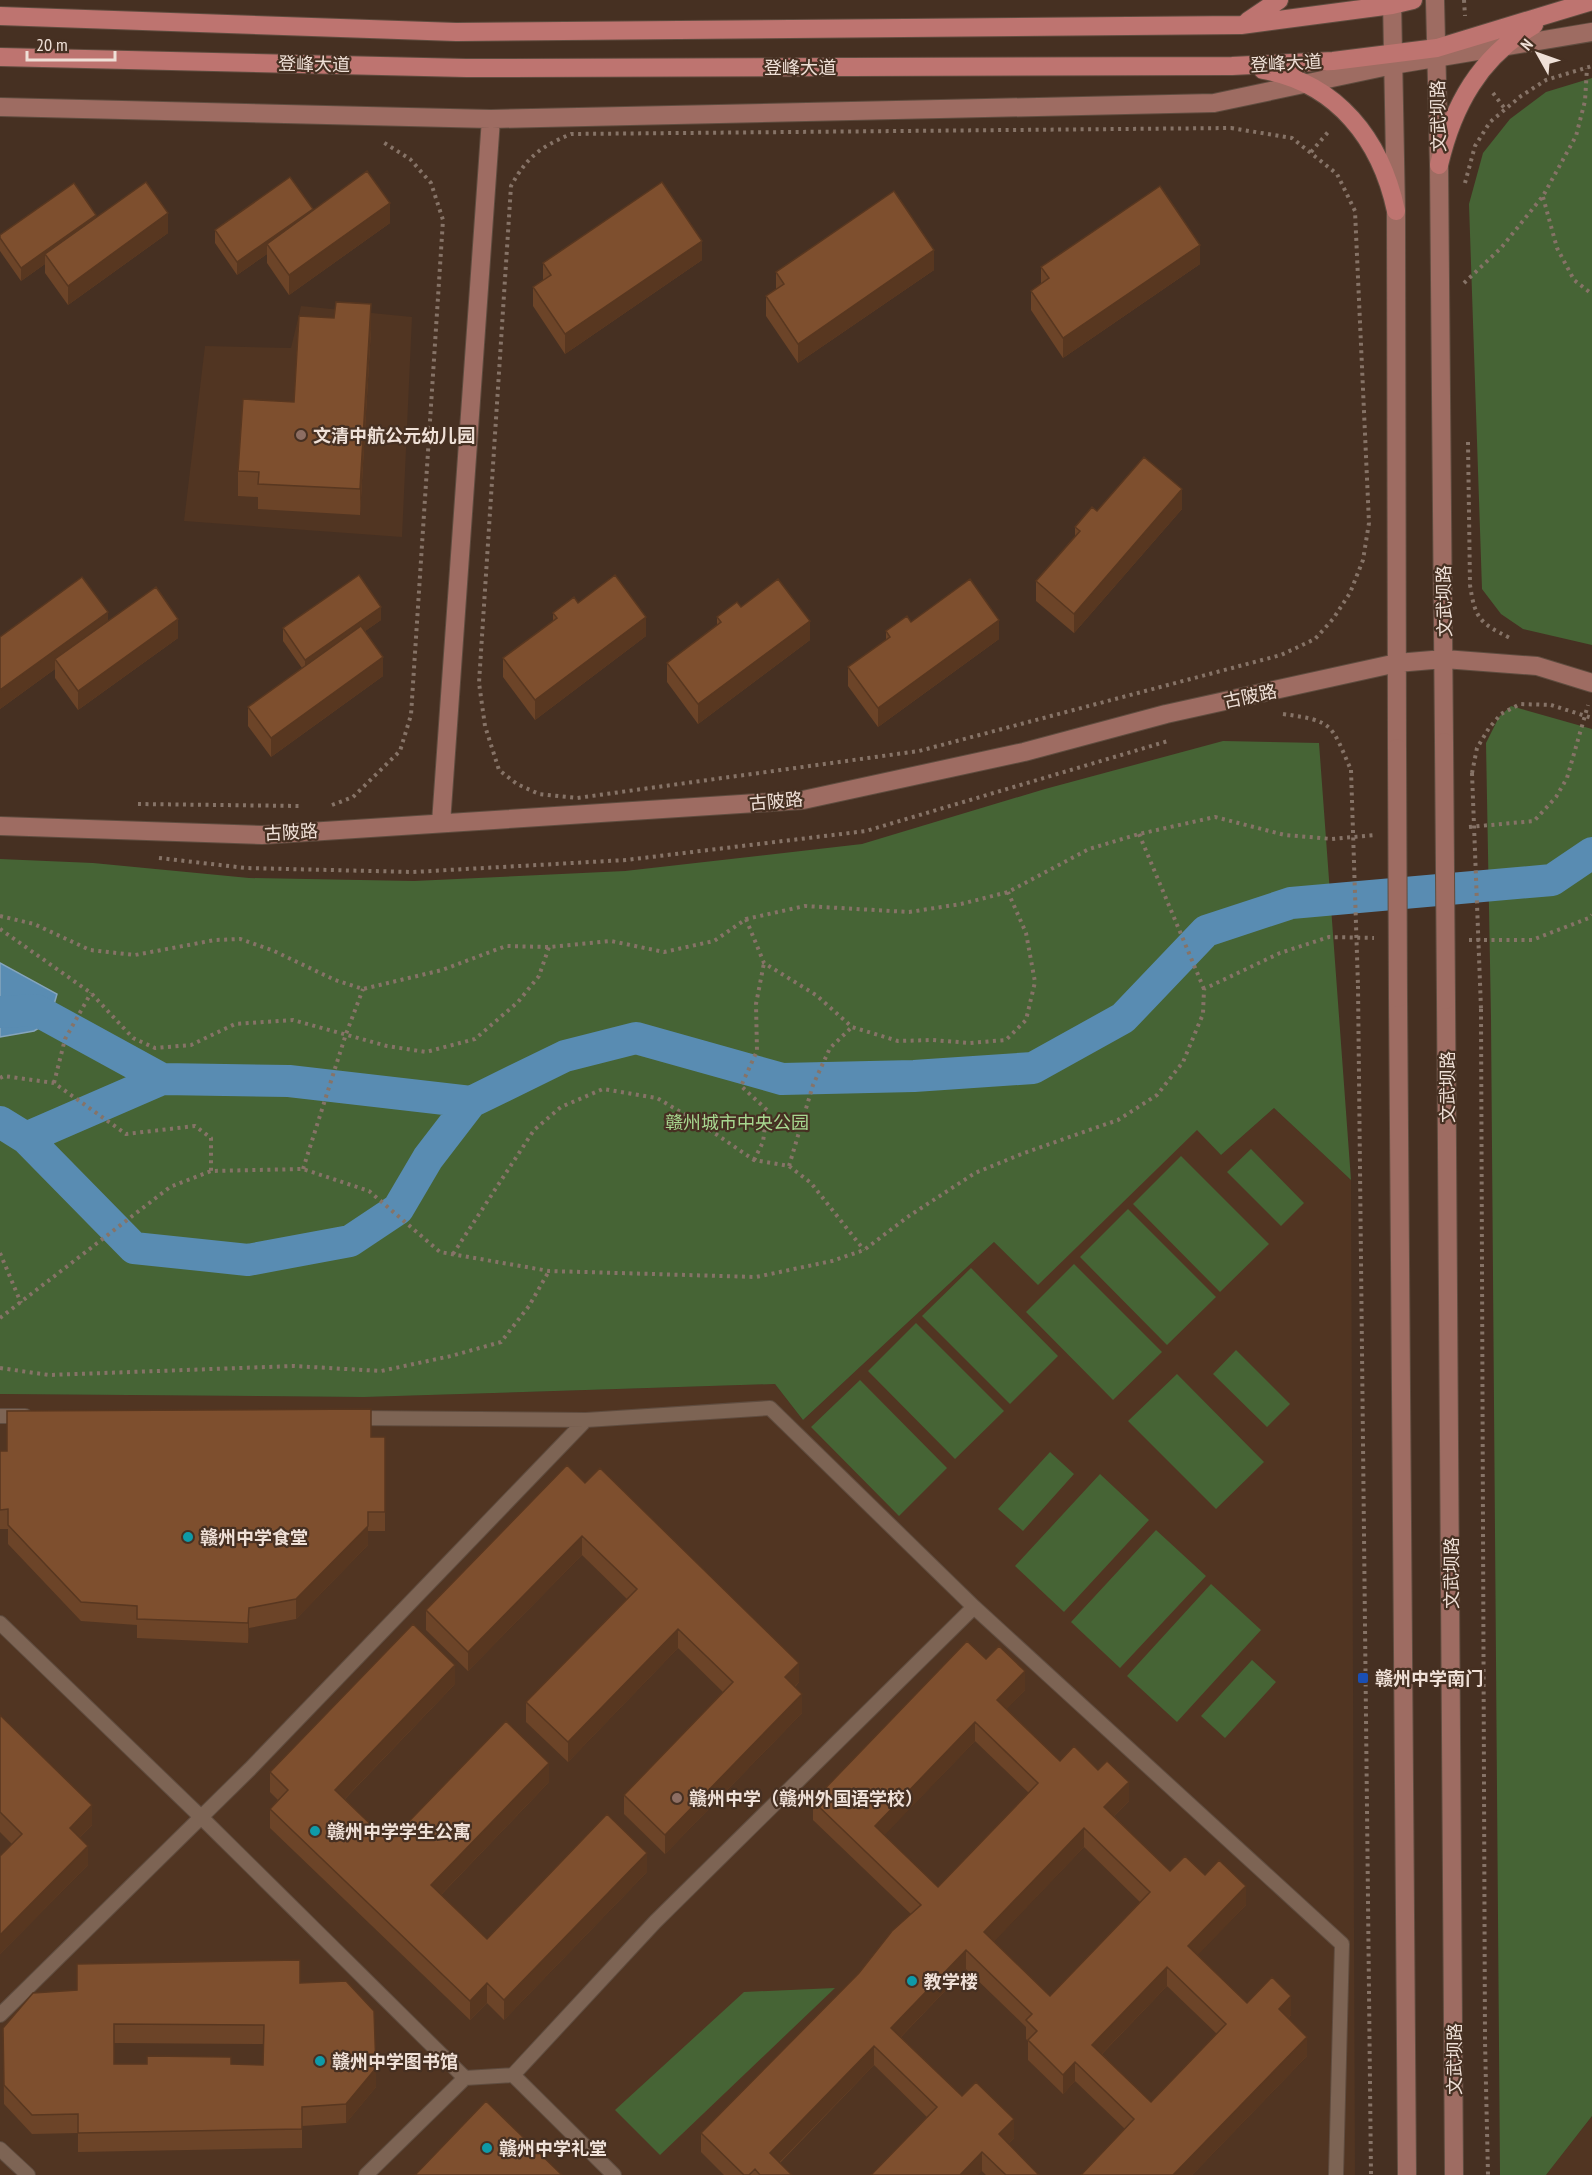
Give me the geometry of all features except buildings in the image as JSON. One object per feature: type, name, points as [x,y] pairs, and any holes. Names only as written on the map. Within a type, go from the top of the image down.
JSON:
[{"type":"main road","points":[[1241,25],[1279,0]]},
{"type":"main road","name":"登峰大道","points":[[0,16],[456,32],[1241,25],[1413,0]]},
{"type":"main road","name":"文武坝路","points":[[1435,0],[1444,659],[1454,2175]]},
{"type":"main road","name":"登峰大道","points":[[0,57],[466,68],[1232,66],[1393,60],[1437,53],[1592,1]]},
{"type":"main road","points":[[1392,2],[1396,211],[1398,998],[1407,2175]]},
{"type":"main road","points":[[1439,165],[1456,111],[1485,65],[1504,46],[1532,26],[1571,8]]},
{"type":"main road","points":[[1437,53],[1504,46],[1592,32]]},
{"type":"main road","points":[[0,107],[490,119],[1214,104],[1305,84],[1393,60]]},
{"type":"main road","points":[[1232,66],[1275,72],[1305,84],[1335,103],[1354,120],[1370,140],[1382,162],[1396,211]]},
{"type":"main road","points":[[441,823],[490,119]]},
{"type":"main road","name":"古陂路","points":[[0,826],[262,835],[803,800],[1024,752],[1166,714],[1397,663],[1444,659],[1538,666],[1591,692]]},
{"type":"lane","points":[[335,1418],[586,1420],[770,1408],[974,1607],[1342,1944],[1336,2175]]},
{"type":"lane","points":[[0,1416],[36,1416]]},
{"type":"lane","points":[[0,2015],[250,1769],[586,1420]]},
{"type":"lane","points":[[366,2175],[465,2078],[513,2075],[662,1914],[974,1607]]},
{"type":"lane","points":[[0,1623],[201,1817],[465,2078]]},
{"type":"lane","points":[[513,2075],[614,2175]]},
{"type":"lane","points":[[0,2148],[28,2175]]},
{"type":"path","points":[[1463,189],[1475,146],[1490,122],[1521,96],[1546,80],[1589,67],[1585,101],[1576,136],[1543,196],[1501,248],[1464,283]]},
{"type":"path","points":[[1231,128],[1292,138],[1337,174],[1355,211],[1369,524],[1363,560],[1350,593],[1333,619],[1315,639],[1281,655],[919,751],[578,798],[539,794],[517,784],[499,770],[485,726],[479,683],[511,186],[519,171],[548,143],[571,134],[1231,128]]},
{"type":"path","points":[[328,807],[353,797],[400,752],[411,715],[443,220],[430,183],[410,159],[380,141]]},
{"type":"path","points":[[1543,196],[1557,248],[1574,280],[1592,294]]},
{"type":"path","points":[[1464,271],[1464,295]]},
{"type":"path","points":[[1468,434],[1470,585],[1473,606],[1488,627],[1518,642]]},
{"type":"path","points":[[1463,827],[1534,821],[1556,797],[1567,778],[1591,692]]},
{"type":"path","points":[[1488,2175],[1485,2029],[1481,1009],[1472,773],[1478,748],[1489,728],[1501,714],[1520,704],[1551,705],[1592,718]]},
{"type":"path","points":[[1351,770],[1359,986],[1371,2175]]},
{"type":"path","points":[[134,804],[307,806]]},
{"type":"path","points":[[0,916],[34,924],[90,950],[135,955],[215,940],[240,939],[274,951],[335,980],[363,989],[442,970],[506,946],[549,947],[611,941],[664,952],[714,941],[746,919],[806,906],[909,912],[961,904],[1008,891],[1089,849],[1139,834],[1215,817],[1285,835],[1332,838],[1380,834]]},
{"type":"path","points":[[0,1318],[170,1187],[211,1172],[303,1169],[369,1191],[440,1252],[549,1271],[756,1277],[832,1261],[864,1250],[909,1216],[975,1173],[1118,1120],[1157,1095],[1183,1062],[1203,1014],[1204,989],[1139,834]]},
{"type":"path","points":[[764,963],[816,995],[852,1027],[898,1041],[932,1040],[970,1043],[1006,1040],[1026,1020],[1035,982],[1026,933],[1008,891]]},
{"type":"path","points":[[1461,939],[1532,940],[1592,915]]},
{"type":"path","points":[[746,919],[764,963],[756,1004],[757,1051],[741,1086],[767,1110],[763,1142],[754,1160]]},
{"type":"path","points":[[0,929],[91,993],[133,1038],[155,1048],[191,1045],[235,1024],[293,1020],[387,1046],[426,1052],[475,1038],[518,1002],[539,976],[549,947]]},
{"type":"path","points":[[1204,989],[1280,953],[1329,938],[1377,938]]},
{"type":"path","points":[[303,1169],[346,1034],[363,989]]},
{"type":"path","points":[[54,1083],[65,1039],[91,993]]},
{"type":"path","points":[[789,1166],[813,1084],[830,1048],[852,1027]]},
{"type":"path","points":[[0,1078],[4,1076],[54,1083],[126,1134],[195,1126],[211,1138],[211,1172]]},
{"type":"path","points":[[453,1254],[534,1130],[561,1107],[603,1089],[657,1098],[754,1160],[789,1166],[811,1183],[864,1250]]},
{"type":"path","points":[[0,1253],[21,1303]]},
{"type":"path","points":[[0,1368],[49,1374],[294,1366],[381,1371],[451,1356],[501,1342],[530,1306],[549,1271]]},
{"type":"shaded area","name":"文清中航公元幼儿园","points":[[301,306],[412,317],[402,537],[184,521],[205,346],[291,348]]},
{"type":"shaded area","name":"赣州中学（赣州外国语学校）","points":[[1274,1108],[1351,1180],[1355,2175],[0,2175],[0,1394],[364,1397],[775,1384],[803,1420],[994,1242],[1038,1284],[1197,1129],[1221,1155]]},
{"type":"shaded area","points":[[1592,2116],[1592,2175],[1546,2175]]},
{"type":"green space","points":[[1592,78],[1592,645],[1523,629],[1501,614],[1482,589],[1469,204],[1483,153],[1510,119],[1546,92]]},
{"type":"green space","points":[[1511,706],[1592,729],[1592,2116],[1546,2175],[1500,2175],[1491,1018],[1486,743],[1499,717]]},
{"type":"green space","name":"赣州城市中央公园","points":[[1223,741],[1319,743],[1351,1180],[1274,1108],[1221,1155],[1197,1130],[1038,1285],[994,1242],[803,1420],[775,1384],[364,1397],[0,1394],[0,859],[93,863],[249,878],[414,881],[625,871],[862,844],[1045,789]]},
{"type":"green space","points":[[1251,1149],[1304,1203],[1281,1226],[1227,1172]]},
{"type":"green space","points":[[1181,1156],[1269,1244],[1220,1292],[1133,1204]]},
{"type":"green space","points":[[1128,1209],[1216,1297],[1167,1345],[1080,1257]]},
{"type":"green space","points":[[1074,1264],[1162,1352],[1113,1400],[1026,1312]]},
{"type":"green space","points":[[971,1268],[1058,1356],[1010,1404],[922,1316]]},
{"type":"green space","points":[[916,1323],[1004,1411],[955,1459],[868,1371]]},
{"type":"green space","points":[[1236,1350],[1290,1404],[1267,1427],[1213,1374]]},
{"type":"green space","points":[[1177,1374],[1264,1462],[1216,1509],[1128,1421]]},
{"type":"green space","points":[[860,1380],[947,1468],[899,1516],[811,1427]]},
{"type":"green space","points":[[1050,1452],[1074,1474],[1023,1531],[998,1509]]},
{"type":"green space","points":[[1100,1474],[1149,1520],[1064,1612],[1015,1566]]},
{"type":"green space","points":[[1156,1530],[1206,1576],[1120,1668],[1071,1622]]},
{"type":"green space","points":[[1211,1584],[1261,1630],[1177,1722],[1127,1676]]},
{"type":"green space","points":[[1252,1660],[1276,1682],[1225,1738],[1201,1716]]},
{"type":"green space","points":[[835,1988],[660,2155],[615,2110],[744,1992]]},
{"type":"water","points":[[0,963],[57,994],[49,1022],[34,1031],[0,1037]]},
{"type":"waterway","points":[[0,1122],[26,1138],[134,1248],[248,1260],[350,1241],[398,1209],[428,1158],[471,1102],[565,1056],[636,1038],[782,1079],[914,1076],[1033,1068],[1123,1018],[1206,931],[1291,903],[1552,880],[1592,853]]},
{"type":"waterway","points":[[0,1012],[36,1010],[162,1079]]},
{"type":"waterway","points":[[26,1138],[162,1079],[289,1081],[471,1102]]},
{"type":"place","name":"文清中航公元幼儿园","points":[[301,435]]},
{"type":"place","name":"赣州中学食堂","points":[[188,1537]]},
{"type":"place","name":"赣州中学南门","points":[[1363,1678]]},
{"type":"place","name":"赣州中学（赣州外国语学校）","points":[[677,1798]]},
{"type":"place","name":"赣州中学学生公寓","points":[[315,1831]]},
{"type":"place","name":"教学楼","points":[[912,1981]]},
{"type":"place","name":"赣州中学图书馆","points":[[320,2061]]},
{"type":"place","name":"赣州中学礼堂","points":[[487,2148]]}]
